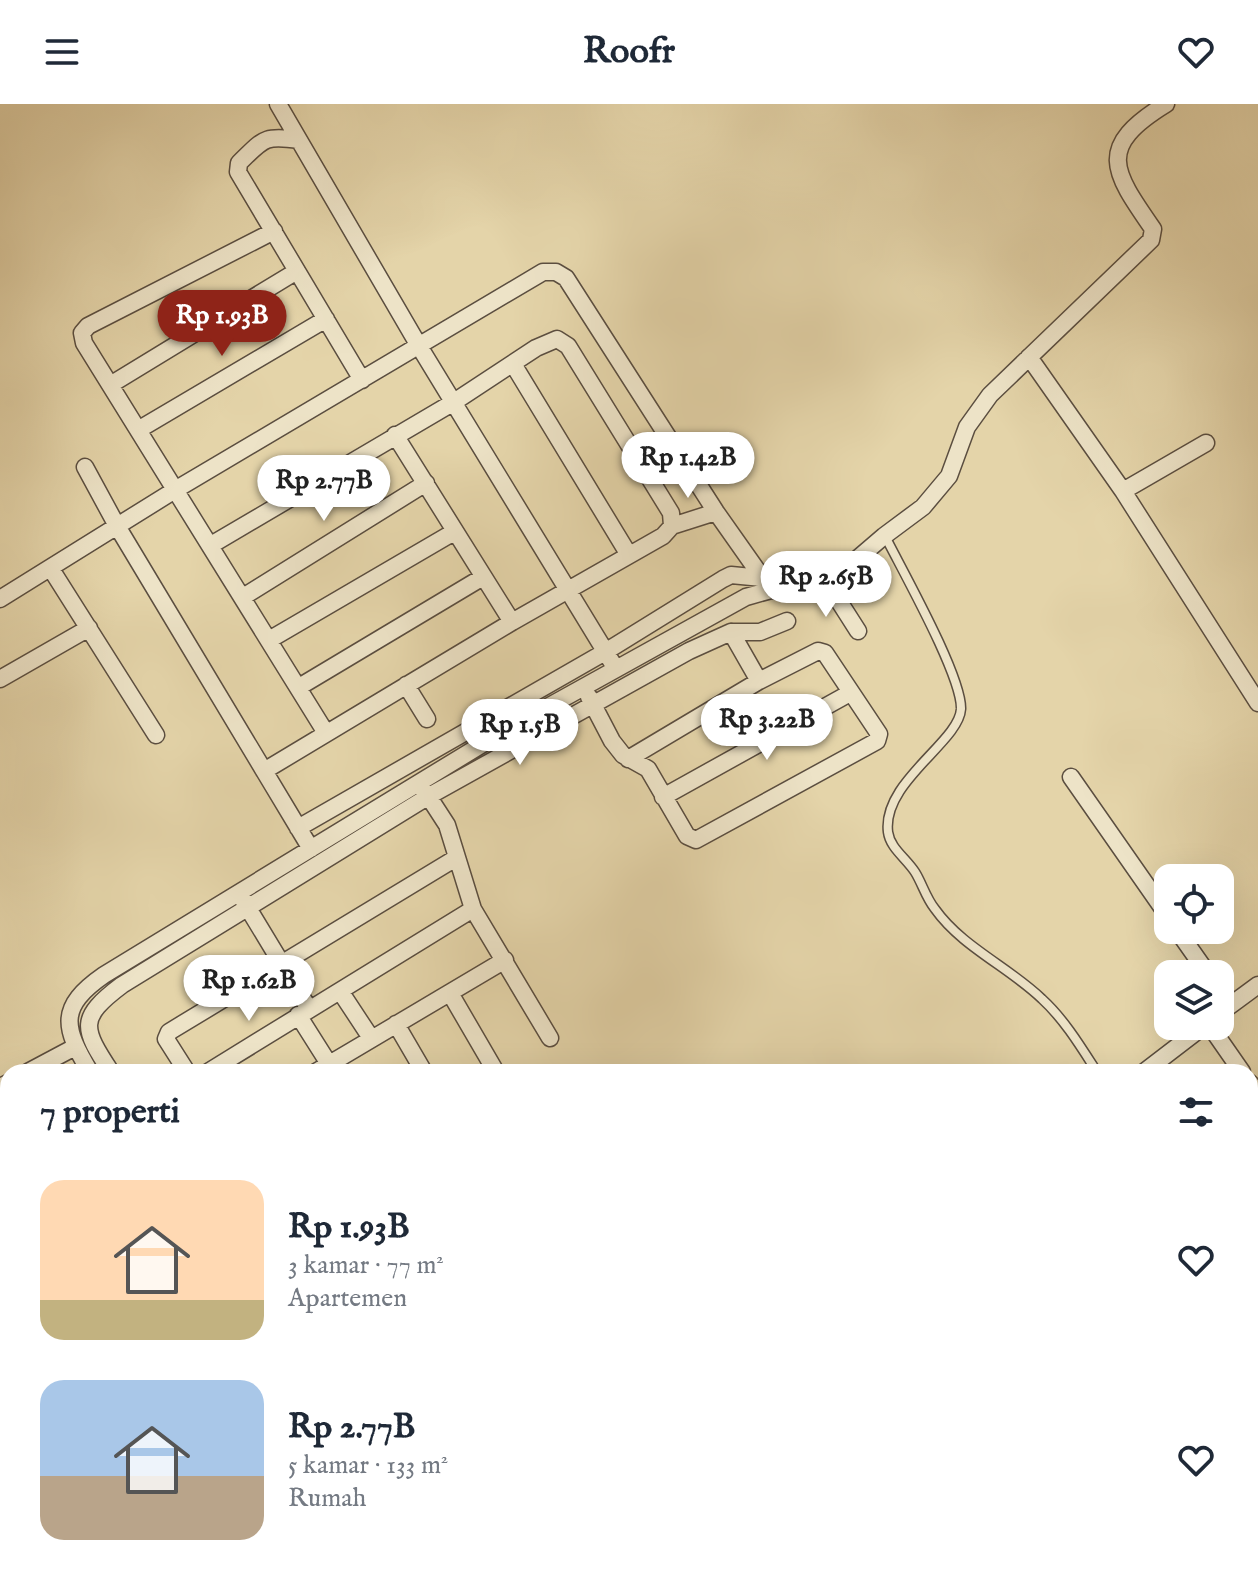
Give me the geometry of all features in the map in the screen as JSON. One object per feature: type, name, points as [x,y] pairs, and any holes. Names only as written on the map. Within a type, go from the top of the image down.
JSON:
[{"type":"street","points":[[278,104],[419,346],[605,652],[641,677]]},
{"type":"street","points":[[298,828],[605,652],[731,575],[802,592],[813,591],[828,584],[923,507],[949,476],[967,427],[990,395],[1151,240],[1153,229],[1130,195],[1118,170],[1118,147],[1135,126],[1166,104]]},
{"type":"street","points":[[299,140],[264,139],[239,163],[238,172],[362,380]]},
{"type":"street","points":[[274,231],[88,326],[82,333],[84,343],[326,733]]},
{"type":"street","points":[[110,385],[297,271]]},
{"type":"street","points":[[0,599],[175,490],[543,272],[556,272],[566,278],[716,512],[766,584]]},
{"type":"street","points":[[138,430],[326,319]]},
{"type":"street","points":[[211,545],[454,402],[536,348],[557,339],[568,346],[671,513],[672,526]]},
{"type":"street","points":[[1029,357],[1123,491],[1258,703]]},
{"type":"street","points":[[513,364],[629,555]]},
{"type":"street","points":[[395,435],[512,622]]},
{"type":"street","points":[[1123,491],[1206,443]]},
{"type":"street","points":[[85,467],[117,526],[298,828],[323,848]]},
{"type":"street","points":[[243,597],[426,483]]},
{"type":"street","points":[[264,771],[512,622],[663,536],[672,526],[716,512]]},
{"type":"street","points":[[269,640],[454,532]]},
{"type":"street","points":[[51,569],[156,735]]},
{"type":"street","points":[[299,687],[483,577]]},
{"type":"street","points":[[106,1064],[91,1040],[90,1017],[93,1009],[122,985],[243,899],[427,784],[499,734],[766,584]]},
{"type":"street","points":[[828,584],[858,631]]},
{"type":"street","points":[[427,784],[593,705],[731,632],[760,632],[787,621]]},
{"type":"street","points":[[0,679],[89,628]]},
{"type":"street","points":[[731,632],[759,681]]},
{"type":"street","points":[[584,688],[612,741],[628,759],[648,769],[687,836],[696,840],[705,838],[877,741],[879,734],[825,653],[818,651],[759,681],[628,759]]},
{"type":"street","points":[[406,685],[427,719]]},
{"type":"street","points":[[663,797],[850,693]]},
{"type":"street","points":[[423,756],[427,784],[447,825],[473,909],[550,1038]]},
{"type":"street","points":[[1071,777],[1154,896]]},
{"type":"street","points":[[182,1064],[166,1039],[169,1032],[456,858]]},
{"type":"street","points":[[243,899],[283,963],[304,1012],[332,1064]]},
{"type":"street","points":[[85,1064],[75,1047],[70,1024],[71,1012],[81,991],[243,899]]},
{"type":"street","points":[[221,1064],[473,909]]},
{"type":"street","points":[[336,1064],[371,1038],[505,960]]},
{"type":"street","points":[[1234,997],[1258,985]]},
{"type":"street","points":[[340,991],[371,1038]]},
{"type":"street","points":[[450,993],[491,1064]]},
{"type":"street","points":[[396,1024],[419,1064]]},
{"type":"street","points":[[1155,1064],[1188,1040]]},
{"type":"street","points":[[1218,1040],[1236,1064]]},
{"type":"street","points":[[43,1064],[75,1047]]},
{"type":"lane","points":[[884,536],[920,604],[955,682],[961,711],[957,724],[916,767],[894,803],[888,831],[893,845],[916,873],[934,909],[949,925],[1045,1002],[1091,1064]]}]
